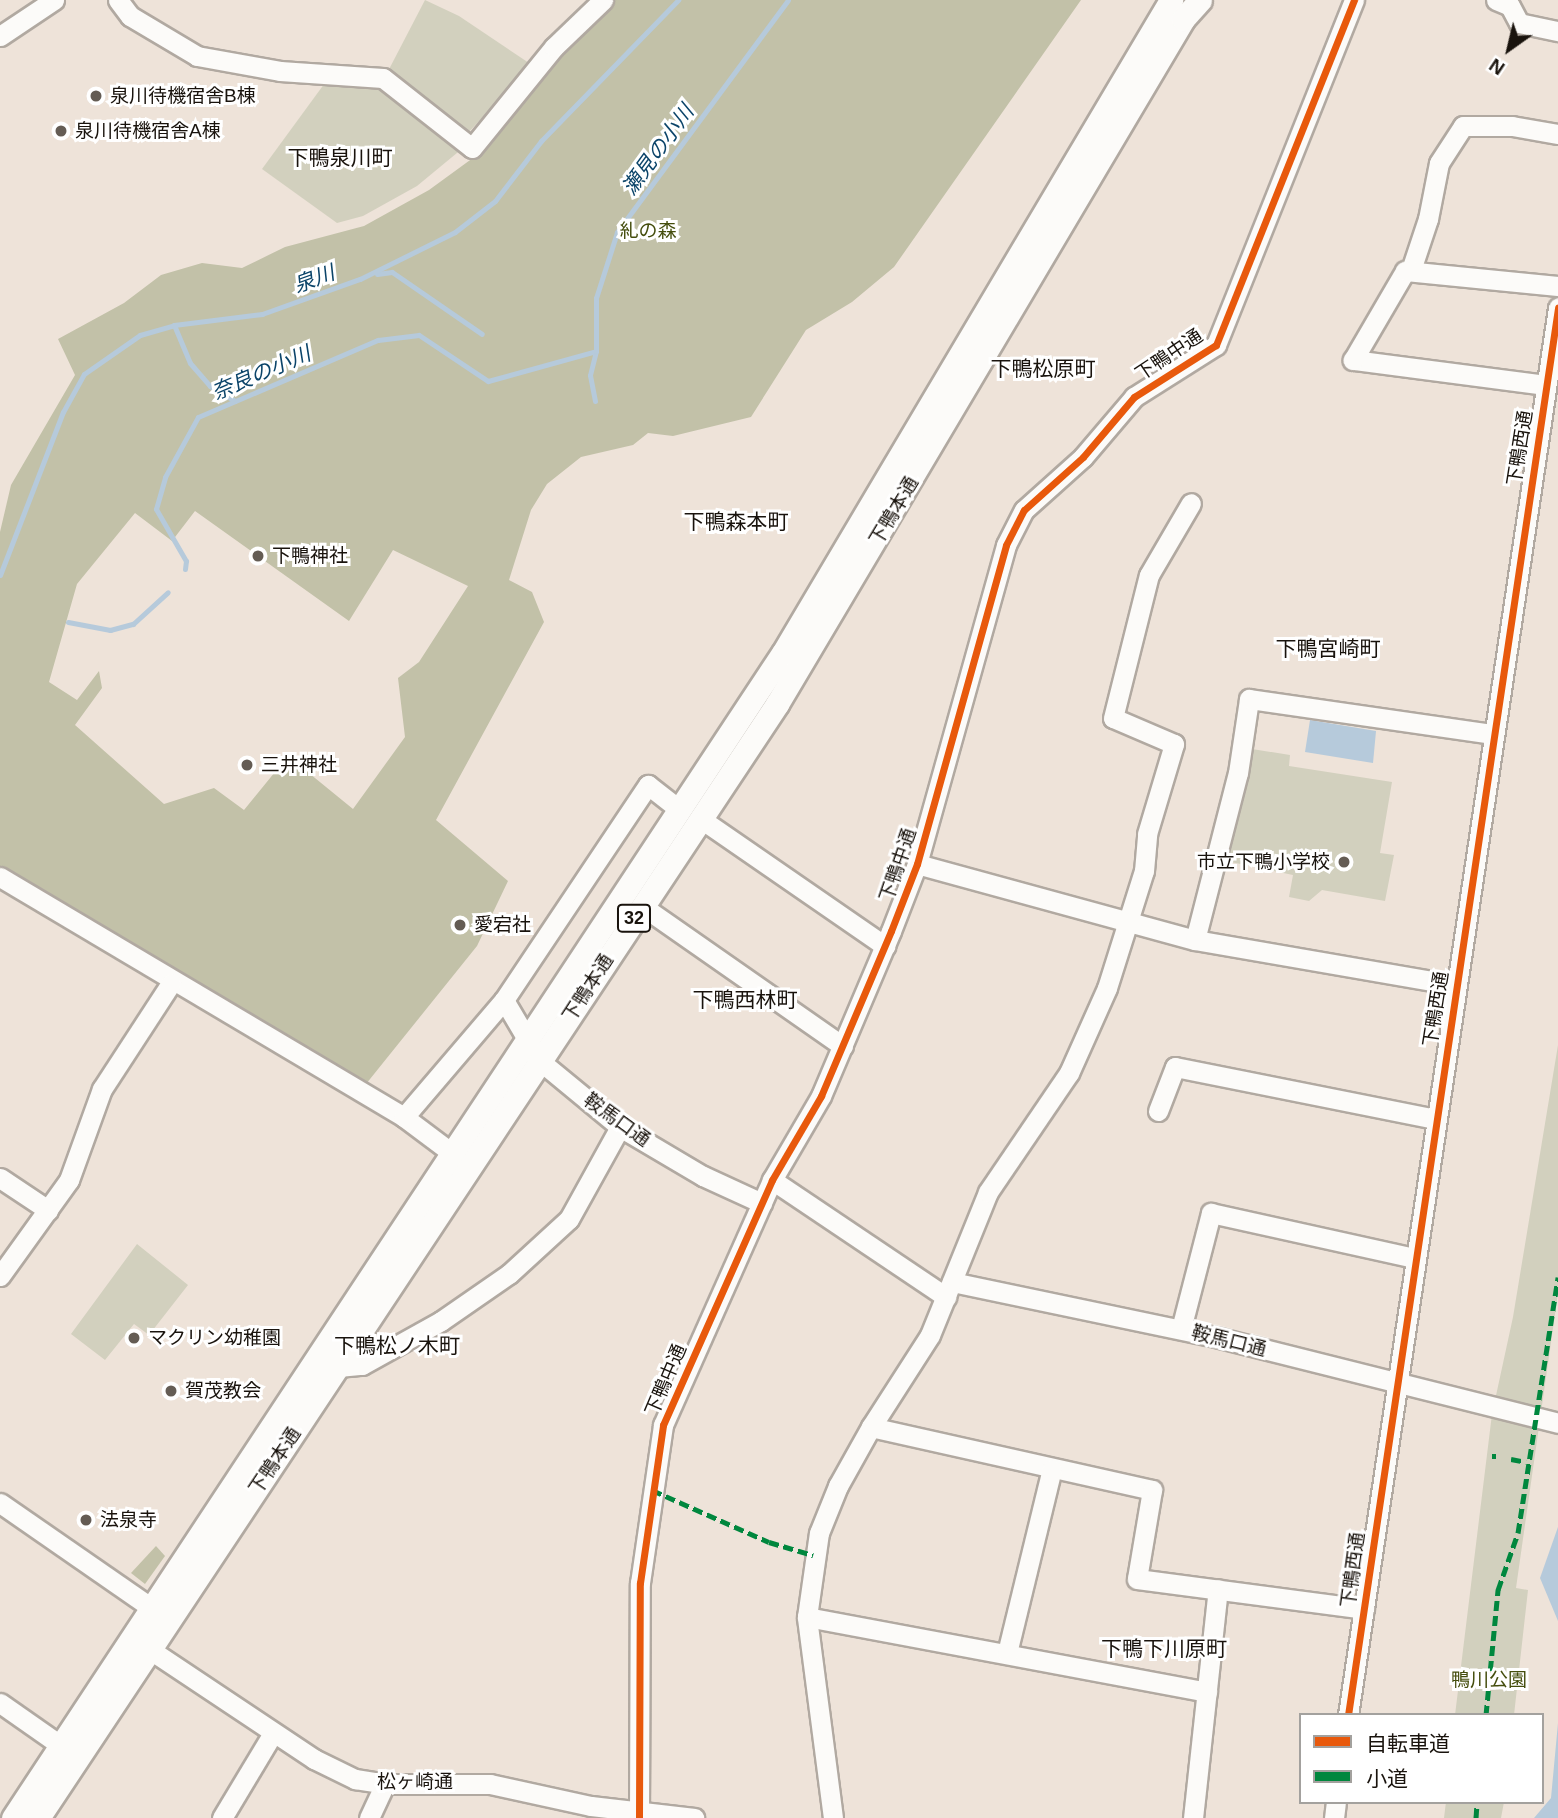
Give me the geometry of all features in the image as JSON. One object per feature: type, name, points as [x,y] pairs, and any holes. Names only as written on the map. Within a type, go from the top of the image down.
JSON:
[{"type":"main road","name":"下鴨本通","points":[[535,1050],[642,906],[790,641],[1171,0]]},
{"type":"main road","name":"下鴨本通","points":[[38,1818],[142,1644],[691,814],[777,704],[1183,19],[1200,0]]},
{"type":"main road","name":"下鴨本通","points":[[13,1818],[60,1745],[142,1644]]},
{"type":"street","points":[[0,36],[54,0]]},
{"type":"street","points":[[118,0],[130,16],[197,56],[280,71],[383,78],[472,148],[554,47],[603,0]]},
{"type":"street","name":"下鴨中通","points":[[640,1814],[640,1583],[662,1430],[772,1180],[843,1046],[917,864],[1006,545],[1024,510],[1083,457],[1134,397],[1216,345],[1354,0]]},
{"type":"street","points":[[1496,0],[1510,5],[1519,23],[1558,31]]},
{"type":"street","points":[[1411,270],[1428,219],[1438,163],[1463,126],[1513,126],[1558,134]]},
{"type":"street","points":[[1546,385],[1353,360],[1405,271],[1558,286]]},
{"type":"street","name":"下鴨西通","points":[[1348,1713],[1395,1382],[1558,308]]},
{"type":"street","points":[[833,1818],[807,1617],[819,1533],[838,1486],[871,1427],[930,1335],[988,1192],[1069,1073],[1107,988],[1144,871],[1147,834],[1174,744],[1113,718],[1149,575],[1191,503]]},
{"type":"street","points":[[1195,940],[1238,773],[1249,699],[1493,734]]},
{"type":"street","points":[[404,1118],[504,1000],[648,785],[885,946]]},
{"type":"street","points":[[917,864],[1195,940],[1455,985]]},
{"type":"street","points":[[0,877],[171,983],[404,1118],[462,1161]]},
{"type":"street","points":[[642,906],[843,1046]]},
{"type":"street","points":[[0,1276],[68,1180],[102,1089],[119,1057],[171,983]]},
{"type":"street","name":"鞍馬口通","points":[[504,1000],[535,1050],[620,1127],[703,1176],[762,1203]]},
{"type":"street","points":[[1158,1111],[1175,1067],[1435,1119]]},
{"type":"street","points":[[330,1362],[362,1365],[441,1321],[509,1274],[569,1219],[620,1127]]},
{"type":"street","points":[[0,1178],[48,1210]]},
{"type":"street","name":"鞍馬口通","points":[[772,1180],[949,1289],[1181,1329],[1558,1423]]},
{"type":"street","points":[[1181,1329],[1211,1213],[1414,1258]]},
{"type":"street","points":[[871,1427],[1152,1490],[1137,1579],[1364,1609]]},
{"type":"street","points":[[1007,1653],[1052,1469]]},
{"type":"street","points":[[0,1503],[161,1615]]},
{"type":"street","points":[[1193,1818],[1218,1589]]},
{"type":"street","points":[[807,1617],[1207,1692]]},
{"type":"street","name":"松ヶ崎通","points":[[142,1644],[273,1732],[355,1779],[385,1784],[490,1784],[640,1814],[694,1818]]},
{"type":"street","points":[[0,1703],[60,1745]]},
{"type":"street","points":[[222,1818],[273,1732]]},
{"type":"street","points":[[369,1818],[385,1784]]},
{"type":"green space","points":[[425,0],[459,16],[532,65],[465,136],[385,77]]},
{"type":"green space","name":"糺の森","points":[[614,0],[1081,0],[894,267],[852,302],[806,330],[751,417],[673,436],[648,433],[633,445],[581,457],[547,484],[531,510],[509,580],[532,592],[544,622],[436,820],[508,881],[477,946],[362,1089],[0,866],[0,532],[11,485],[75,375],[58,339],[124,303],[161,275],[202,263],[242,268],[285,247],[364,226],[429,190],[477,155],[559,50]],"holes":[[[195,511],[349,621],[393,550],[468,586],[419,662],[398,678],[405,737],[353,809],[288,756],[244,810],[214,788],[164,804],[75,725],[102,688],[99,671],[77,700],[49,682],[77,584],[135,513],[172,541]]]},
{"type":"green space","points":[[330,76],[374,79],[463,148],[417,186],[363,216],[337,223],[262,169]]},
{"type":"green space","points":[[1252,749],[1290,755],[1289,766],[1392,782],[1380,853],[1394,855],[1385,901],[1322,890],[1309,901],[1289,897],[1293,875],[1226,861]]},
{"type":"green space","name":"鴨川公園","points":[[1558,1045],[1558,1293],[1516,1588],[1528,1590],[1514,1713],[1455,1713],[1492,1414],[1513,1317]]},
{"type":"green space","points":[[137,1244],[188,1285],[149,1335],[134,1324],[105,1360],[71,1334]]},
{"type":"green space","points":[[156,1546],[165,1556],[145,1584],[131,1573]]},
{"type":"green space","points":[[1446,1804],[1504,1804],[1501,1818],[1444,1818]]},
{"type":"water","points":[[1310,720],[1376,731],[1373,763],[1305,752]]},
{"type":"water","points":[[1558,1527],[1558,1621],[1540,1578]]},
{"type":"water","points":[[1558,1723],[1558,1818],[1534,1818],[1551,1798]]},
{"type":"waterway","name":"泉川","points":[[0,575],[63,412],[84,374],[140,335],[174,325],[262,314],[360,279],[455,232],[495,201],[541,141],[678,0]]},
{"type":"waterway","name":"瀬見の小川","points":[[185,569],[186,561],[156,509],[165,477],[198,417],[378,340],[419,335],[488,381],[596,351],[596,298],[617,232],[788,0]]},
{"type":"waterway","points":[[377,274],[392,272],[482,334]]},
{"type":"waterway","name":"奈良の小川","points":[[174,325],[190,363],[210,386],[235,401]]},
{"type":"waterway","points":[[595,401],[590,375],[596,351]]},
{"type":"waterway","points":[[68,622],[110,630],[133,624],[168,592]]},
{"type":"marked path","points":[[1486,1713],[1498,1590],[1518,1533],[1558,1277]]},
{"type":"marked path","points":[[1511,1459],[1526,1462]]},
{"type":"marked path","points":[[652,1490],[769,1542],[813,1555]]},
{"type":"marked path","points":[[1476,1818],[1477,1804]]},
{"type":"cycle path","points":[[639,1818],[640,1583],[663,1425],[772,1180],[821,1096],[891,931],[917,864],[1006,545],[1024,510],[1083,457],[1134,397],[1216,345],[1354,0]]},
{"type":"cycle path","points":[[1348,1713],[1558,308]]},
{"type":"place","name":"泉川待機宿舎B棟","points":[[96,96]]},
{"type":"place","name":"泉川待機宿舎A棟","points":[[61,131]]},
{"type":"place","name":"下鴨神社","points":[[258,556]]},
{"type":"place","name":"三井神社","points":[[247,765]]},
{"type":"place","name":"市立下鴨小学校","points":[[1344,862]]},
{"type":"place","name":"愛宕社","points":[[460,925]]},
{"type":"place","name":"マクリン幼稚園","points":[[134,1338]]},
{"type":"place","name":"賀茂教会","points":[[171,1391]]},
{"type":"place","name":"法泉寺","points":[[86,1520]]},
{"type":"district","name":"下鴨泉川町","points":[[340,158]]},
{"type":"district","name":"下鴨松原町","points":[[1043,369]]},
{"type":"district","name":"下鴨森本町","points":[[736,522]]},
{"type":"district","name":"下鴨宮崎町","points":[[1328,649]]},
{"type":"district","name":"下鴨西林町","points":[[745,1000]]},
{"type":"district","name":"下鴨松ノ木町","points":[[397,1346]]},
{"type":"district","name":"下鴨下川原町","points":[[1164,1649]]}]
